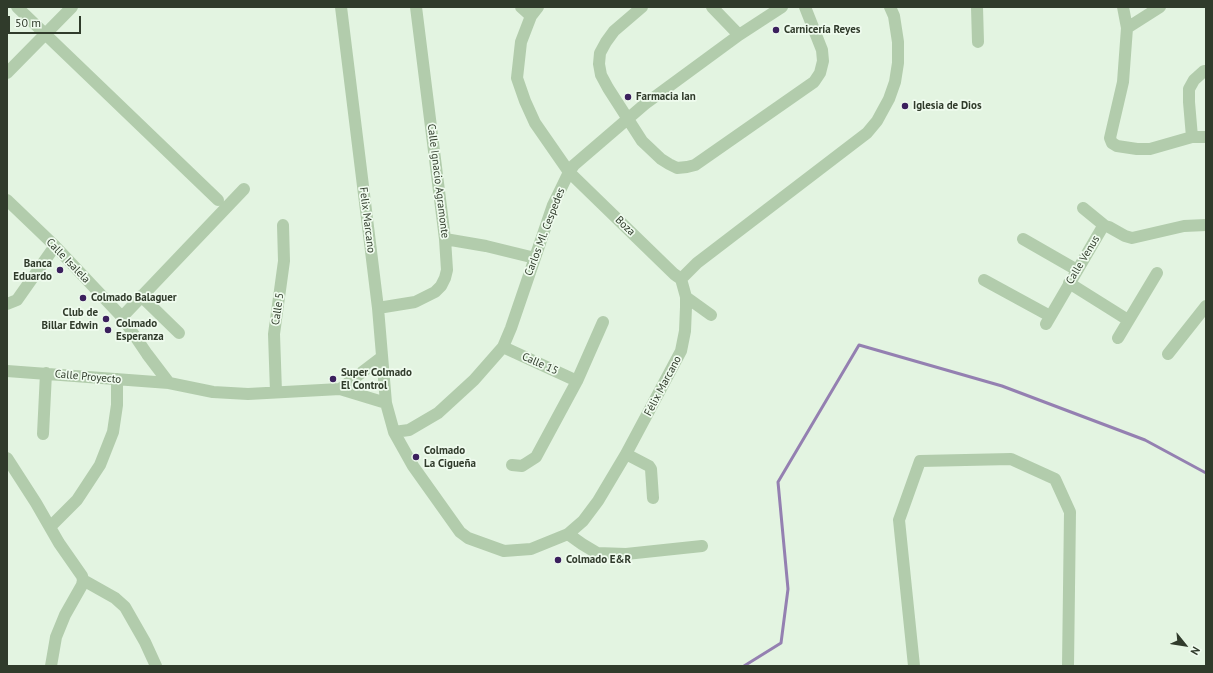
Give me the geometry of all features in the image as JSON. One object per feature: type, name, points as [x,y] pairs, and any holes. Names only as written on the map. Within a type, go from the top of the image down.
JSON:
[{"type":"street","points":[[17,7],[218,200]]},
{"type":"street","points":[[7,73],[72,7]]},
{"type":"street","name":"Felix Marcano","points":[[341,7],[378,308],[386,403],[394,432]]},
{"type":"street","name":"Calle Ignacio Agramonte","points":[[378,308],[415,302],[435,292],[446,278],[447,270],[445,239],[416,7]]},
{"type":"street","points":[[521,7],[535,12]]},
{"type":"street","points":[[642,7],[614,31],[600,53],[599,64],[601,75],[642,141],[660,158],[677,168],[696,165],[814,82],[820,73],[823,61],[822,50],[805,7]]},
{"type":"street","points":[[712,7],[738,35]]},
{"type":"street","name":"Carlos Ml. Cespedes","points":[[394,432],[409,430],[438,413],[474,380],[503,347],[511,328],[553,205],[574,165],[645,104],[738,35],[782,7]]},
{"type":"street","points":[[681,279],[698,263],[867,133],[877,120],[889,99],[893,88],[898,63],[898,42],[894,16],[890,7]]},
{"type":"street","points":[[977,7],[978,42]]},
{"type":"street","points":[[1123,7],[1127,28],[1123,82],[1110,138],[1112,143],[1116,146],[1150,149],[1192,137],[1206,137]]},
{"type":"street","points":[[1127,28],[1160,7]]},
{"type":"street","name":"Boza","points":[[535,12],[521,42],[517,78],[535,123],[569,172],[674,274],[681,279]]},
{"type":"street","points":[[1192,137],[1189,89],[1194,80],[1206,71]]},
{"type":"street","points":[[122,317],[244,189]]},
{"type":"street","name":"Calle Isalela","points":[[7,200],[55,246],[122,317],[169,383]]},
{"type":"street","points":[[1083,208],[1105,226]]},
{"type":"street","name":"Calle 5","points":[[276,392],[274,334],[284,261],[283,225]]},
{"type":"street","name":"Calle Venus","points":[[984,280],[1048,320],[1102,228],[1105,226],[1128,238],[1132,238],[1184,226],[1206,225]]},
{"type":"street","points":[[445,239],[486,246],[535,258]]},
{"type":"street","points":[[1023,239],[1077,270]]},
{"type":"street","points":[[7,304],[17,300],[55,246]]},
{"type":"street","points":[[1118,338],[1157,273]]},
{"type":"street","name":"Félix Marcano","points":[[394,432],[417,472],[460,532],[468,538],[504,551],[532,549],[568,534],[583,521],[598,501],[626,454],[681,351],[685,331],[686,298],[681,279]]},
{"type":"street","points":[[1069,283],[1128,320]]},
{"type":"street","points":[[141,296],[179,333]]},
{"type":"street","points":[[686,298],[711,315]]},
{"type":"street","points":[[1168,354],[1204,314]]},
{"type":"street","points":[[512,465],[522,466],[536,457],[577,381],[602,322]]},
{"type":"street","name":"Calle 15","points":[[503,347],[577,381]]},
{"type":"street","points":[[340,389],[382,356]]},
{"type":"street","name":"Calle Proyecto","points":[[7,371],[169,383],[213,392],[248,394],[340,389],[386,403]]},
{"type":"street","points":[[43,434],[46,373]]},
{"type":"street","points":[[50,527],[77,500],[100,464],[113,432],[117,405],[117,379]]},
{"type":"street","points":[[626,454],[649,466],[651,469],[653,498]]},
{"type":"street","points":[[7,458],[59,543],[82,576],[83,580],[82,585],[65,615],[56,637],[51,666]]},
{"type":"street","points":[[914,666],[899,520],[920,461],[1011,459],[1055,479],[1070,512],[1068,666]]},
{"type":"street","points":[[568,534],[597,553],[626,554],[702,546]]},
{"type":"street","points":[[83,580],[115,598],[125,607],[145,642],[156,666]]},
{"type":"waterway","points":[[744,666],[781,643],[788,589],[778,482],[859,345],[1002,386],[1145,440],[1206,473]]},
{"type":"place","name":"Carnicería Reyes","points":[[776,30]]},
{"type":"place","name":"Farmacia Ian","points":[[628,97]]},
{"type":"place","name":"Iglesia de Dios","points":[[905,106]]},
{"type":"place","name":"Banca Eduardo","points":[[60,270]]},
{"type":"place","name":"Colmado Balaguer","points":[[83,298]]},
{"type":"place","name":"Club de Billar Edwin","points":[[106,319]]},
{"type":"place","name":"Colmado Esperanza","points":[[108,330]]},
{"type":"place","name":"Super Colmado El Control","points":[[333,379]]},
{"type":"place","name":"Colmado La Cigueña","points":[[416,457]]},
{"type":"place","name":"Colmado E&R","points":[[558,560]]}]
